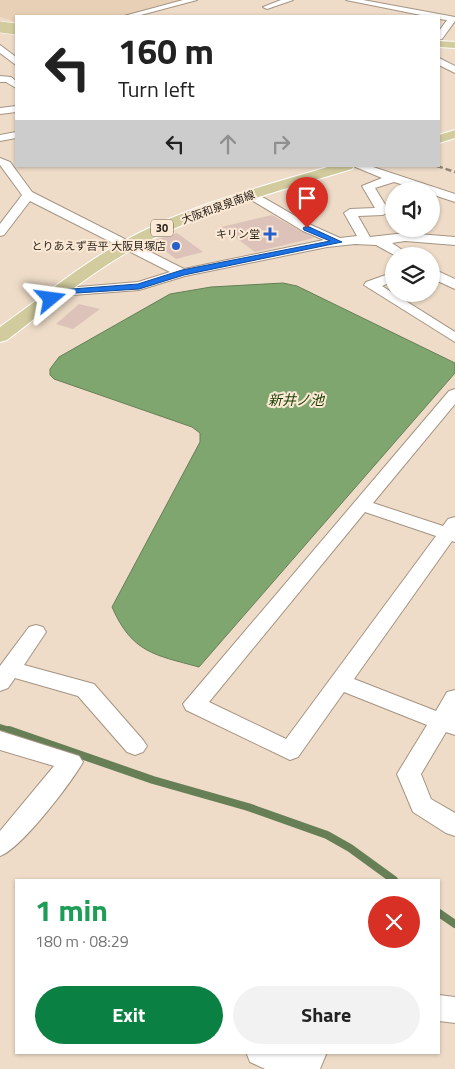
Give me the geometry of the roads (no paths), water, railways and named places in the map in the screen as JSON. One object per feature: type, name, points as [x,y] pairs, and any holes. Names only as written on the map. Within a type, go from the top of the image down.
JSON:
[{"type":"main road","points":[[1,38],[15,30]]},
{"type":"main road","points":[[440,46],[455,46]]},
{"type":"main road","points":[[440,139],[455,134]]},
{"type":"main road","name":"大阪和泉泉南線","points":[[0,336],[59,292],[129,245],[192,215],[252,194],[344,167]]},
{"type":"street","points":[[132,15],[193,0]]},
{"type":"street","points":[[268,5],[288,0]]},
{"type":"street","points":[[350,0],[431,15]]},
{"type":"street","points":[[440,17],[453,19],[440,36]]},
{"type":"street","points":[[0,20],[15,28]]},
{"type":"street","points":[[1,38],[15,60]]},
{"type":"street","points":[[440,62],[453,75]]},
{"type":"street","points":[[2,79],[15,76]]},
{"type":"street","points":[[2,79],[15,85]]},
{"type":"street","points":[[0,111],[15,109]]},
{"type":"street","points":[[0,138],[15,134]]},
{"type":"street","points":[[0,161],[6,164],[28,195],[182,273]]},
{"type":"street","points":[[361,167],[455,198]]},
{"type":"street","points":[[385,247],[372,241],[350,213],[383,211],[368,186],[394,178]]},
{"type":"street","points":[[252,194],[307,228],[338,242]]},
{"type":"street","points":[[0,232],[28,195]]},
{"type":"street","points":[[434,238],[455,234]]},
{"type":"street","points":[[59,292],[139,286],[182,273],[285,250],[338,242],[372,241],[405,237],[455,241]]},
{"type":"street","points":[[440,277],[455,285]]},
{"type":"street","points":[[385,280],[371,285],[385,294]]},
{"type":"street","points":[[398,302],[455,338]]},
{"type":"street","points":[[361,505],[452,531],[290,751],[194,704],[361,505],[455,394]]},
{"type":"street","points":[[36,632],[4,676],[86,690],[135,746]]},
{"type":"street","points":[[341,682],[448,724]]},
{"type":"street","points":[[455,698],[448,724],[409,774],[422,804],[455,826]]},
{"type":"street","points":[[0,740],[13,746],[71,762],[16,831],[0,846]]},
{"type":"street","points":[[440,1008],[455,1010]]},
{"type":"street","points":[[264,1054],[298,1069]]},
{"type":"street","points":[[304,1069],[312,1054]]},
{"type":"water","name":"新井ノ池","points":[[283,283],[297,286],[455,363],[455,373],[199,667],[146,650],[128,634],[112,607],[200,442],[200,433],[192,427],[54,379],[50,375],[50,369],[59,357],[170,294],[211,287]]},
{"type":"waterway","points":[[0,727],[13,731]]},
{"type":"waterway","points":[[9,730],[153,780],[248,807],[327,835],[350,848],[393,879]]},
{"type":"waterway","points":[[440,914],[455,924]]},
{"type":"railway","points":[[0,26],[15,32]]},
{"type":"railway","points":[[440,167],[455,172]]},
{"type":"place","name":"キリン堂","points":[[270,234]]},
{"type":"place","name":"とりあえず吾平 大阪貝塚店","points":[[176,246]]}]
